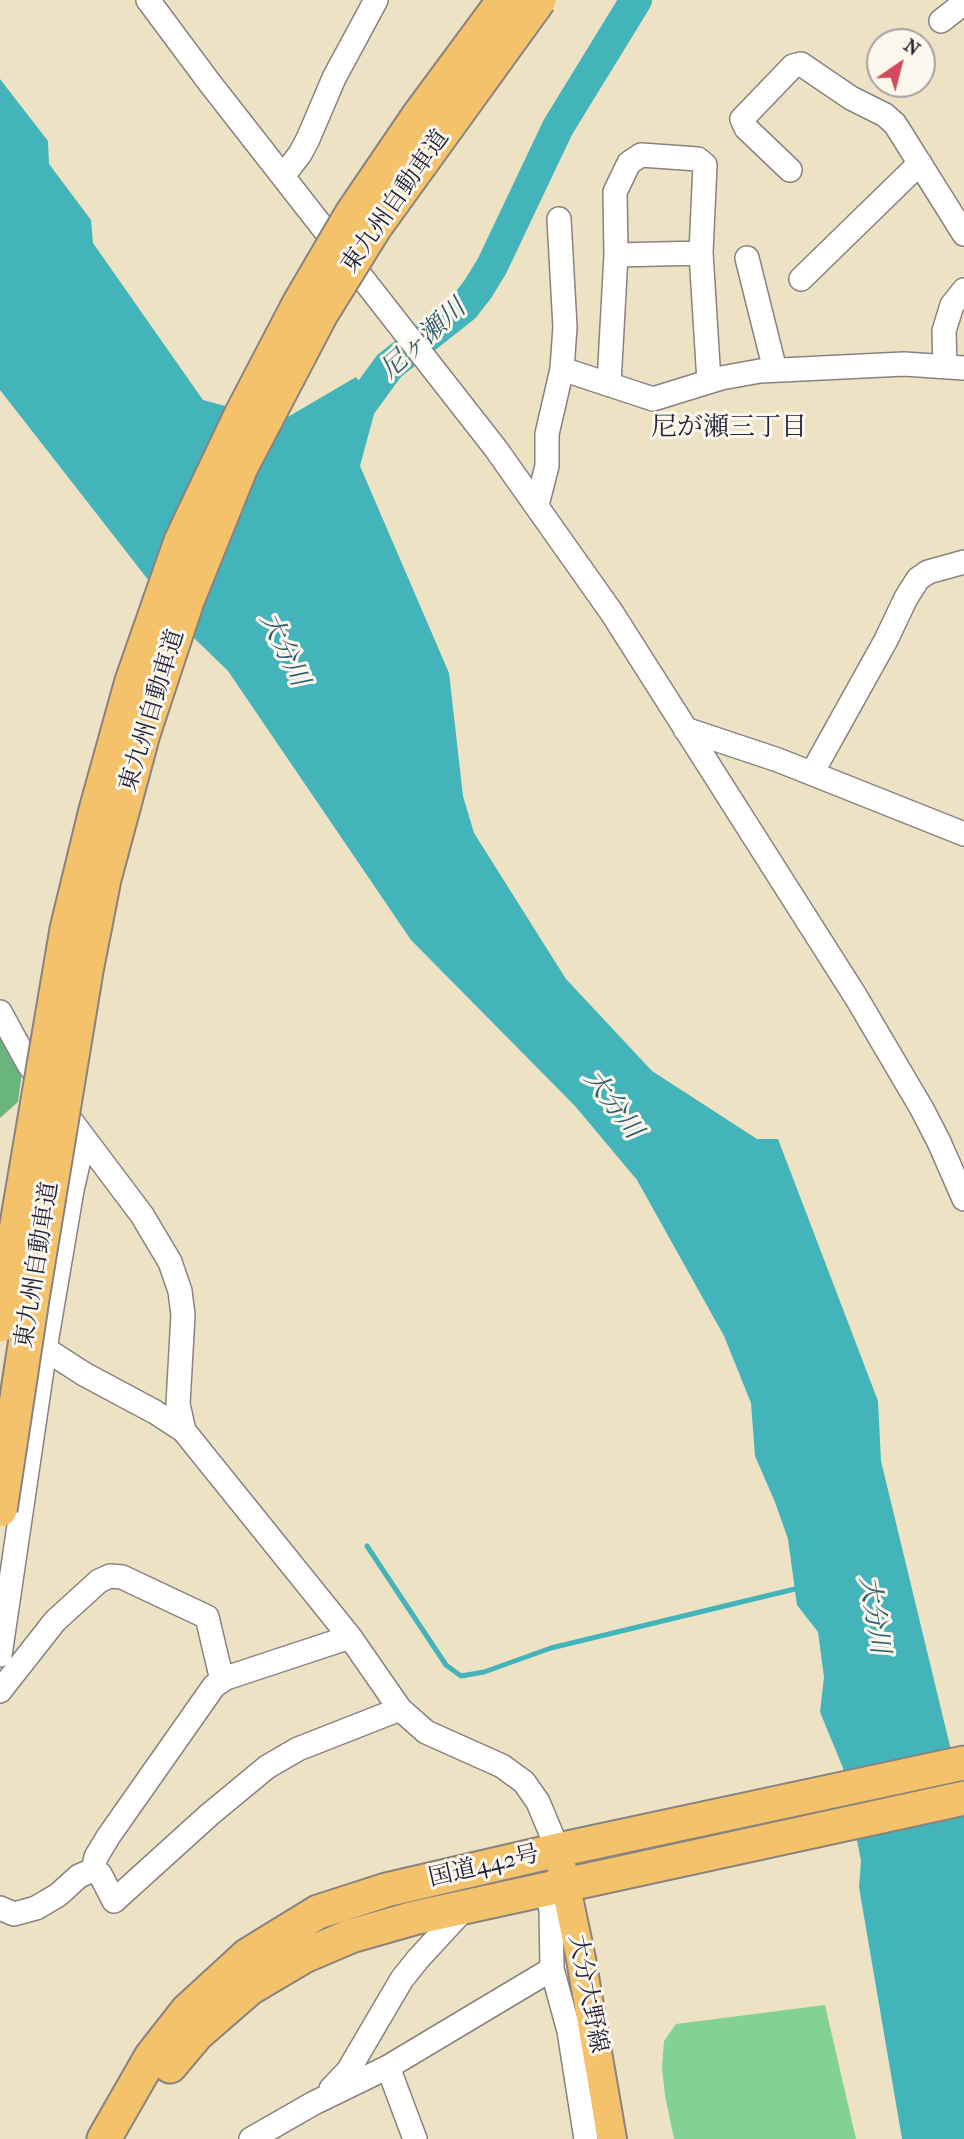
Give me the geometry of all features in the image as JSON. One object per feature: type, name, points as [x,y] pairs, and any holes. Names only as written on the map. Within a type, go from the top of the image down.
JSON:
[{"type":"highway","name":"東九州自動車道","points":[[0,1325],[67,929],[96,810],[132,681],[181,541],[300,302],[351,215],[419,115],[504,0]]},
{"type":"highway","name":"東九州自動車道","points":[[0,1510],[86,971],[104,879],[143,734],[187,601],[241,467],[321,314],[375,227],[539,0]]},
{"type":"highway","name":"国道442号","points":[[104,2139],[151,2057],[196,2001],[228,1971],[271,1940],[318,1912],[386,1890],[567,1848],[964,1763]]},
{"type":"highway","name":"国道442号","points":[[125,2139],[148,2097],[197,2034],[250,1988],[304,1956],[351,1936],[567,1884],[964,1798]]},
{"type":"main road","name":"大分大野線","points":[[567,1848],[567,1884],[612,2139]]},
{"type":"street","points":[[148,0],[537,505],[612,614],[856,997],[939,1142],[964,1199]]},
{"type":"street","points":[[283,176],[304,146],[334,78],[376,0]]},
{"type":"street","points":[[941,21],[964,3]]},
{"type":"street","points":[[790,170],[746,128],[742,119],[793,66],[801,64],[850,98],[895,124],[964,234]]},
{"type":"street","points":[[609,383],[616,255],[615,192],[629,163],[641,155],[698,159],[705,165],[701,253],[709,382]]},
{"type":"street","points":[[802,279],[920,163]]},
{"type":"street","points":[[537,505],[547,466],[547,434],[562,369],[565,327],[559,219]]},
{"type":"street","points":[[616,255],[701,253]]},
{"type":"street","points":[[747,258],[775,370]]},
{"type":"street","points":[[562,369],[653,399],[709,382],[760,371],[904,364],[954,367],[944,331],[952,305],[964,290]]},
{"type":"street","points":[[812,773],[918,579],[928,572],[964,562]]},
{"type":"street","points":[[685,729],[812,773],[964,834]]},
{"type":"street","points":[[0,1012],[29,1065],[154,1233],[176,1277],[183,1315],[178,1404],[184,1431]]},
{"type":"street","points":[[0,1655],[45,1349],[72,1190],[84,1138]]},
{"type":"street","points":[[0,1316],[84,1374],[155,1412],[184,1431],[350,1637],[400,1709],[435,1738],[502,1766],[517,1776],[534,1794],[567,1848]]},
{"type":"street","points":[[0,1691],[47,1630],[102,1578],[110,1576],[122,1577],[207,1617],[222,1680]]},
{"type":"street","points":[[93,1870],[96,1857],[108,1837],[211,1689],[222,1680],[350,1637]]},
{"type":"street","points":[[93,1870],[100,1874],[114,1901],[209,1815],[267,1767],[298,1749],[400,1709]]},
{"type":"street","points":[[0,1908],[14,1914],[36,1908],[58,1895],[79,1876],[93,1870]]},
{"type":"street","points":[[567,1884],[551,1910],[552,1969],[569,2031],[586,2139]]},
{"type":"street","points":[[314,2103],[348,2071],[402,1979],[466,1907]]},
{"type":"street","points":[[251,2139],[314,2103],[388,2067],[552,1969]]},
{"type":"street","points":[[388,2067],[415,2139]]},
{"type":"green space","points":[[0,1031],[22,1072],[18,1102],[0,1118]]},
{"type":"green space","points":[[825,2005],[856,2139],[674,2139],[662,2068],[664,2041],[676,2024]]},
{"type":"water","name":"大分川","points":[[0,79],[48,141],[49,164],[91,220],[93,243],[203,400],[281,421],[356,377],[377,403],[360,466],[449,673],[463,796],[474,833],[566,979],[652,1071],[757,1139],[778,1139],[878,1401],[881,1461],[964,1804],[964,2139],[902,2139],[859,1887],[861,1861],[843,1768],[820,1712],[824,1677],[818,1632],[797,1605],[788,1539],[755,1456],[751,1403],[724,1336],[637,1180],[575,1106],[411,940],[228,671],[192,636],[0,390]]},
{"type":"waterway","name":"尼ヶ瀬川","points":[[347,428],[389,366],[464,307],[478,289],[492,266],[558,127],[636,0]]},
{"type":"waterway","points":[[367,1546],[446,1665],[461,1676],[484,1672],[551,1648],[799,1588]]},
{"type":"district","name":"尼が瀬三丁目","points":[[729,429]]}]
